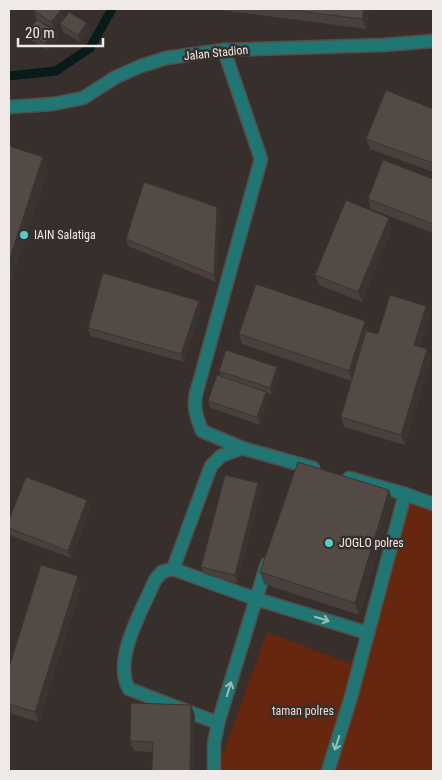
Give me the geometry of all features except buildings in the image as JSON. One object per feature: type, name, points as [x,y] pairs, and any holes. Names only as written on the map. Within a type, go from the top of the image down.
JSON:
[{"type":"street","name":"Jalan Stadion","points":[[9,107],[53,104],[83,98],[116,77],[166,58],[224,50],[383,45],[433,41]]},
{"type":"street","points":[[224,50],[261,159],[194,404],[202,431],[297,468],[329,473],[405,494],[433,504]]},
{"type":"street","points":[[173,569],[211,466],[220,456],[242,448]]},
{"type":"street","points":[[328,771],[351,697],[405,494]]},
{"type":"street","points":[[214,771],[214,744],[218,723],[270,554]]},
{"type":"street","points":[[218,723],[129,688],[125,680],[126,647],[155,580],[162,572],[173,569],[256,599],[368,633]]},
{"type":"green space","name":"taman polres","points":[[406,499],[433,510],[433,771],[217,771],[267,632],[351,664]]},
{"type":"waterway","points":[[9,76],[56,71],[90,48],[112,9]]},
{"type":"place","name":"IAIN Salatiga","points":[[24,235]]},
{"type":"place","name":"JOGLO polres","points":[[329,543]]}]
